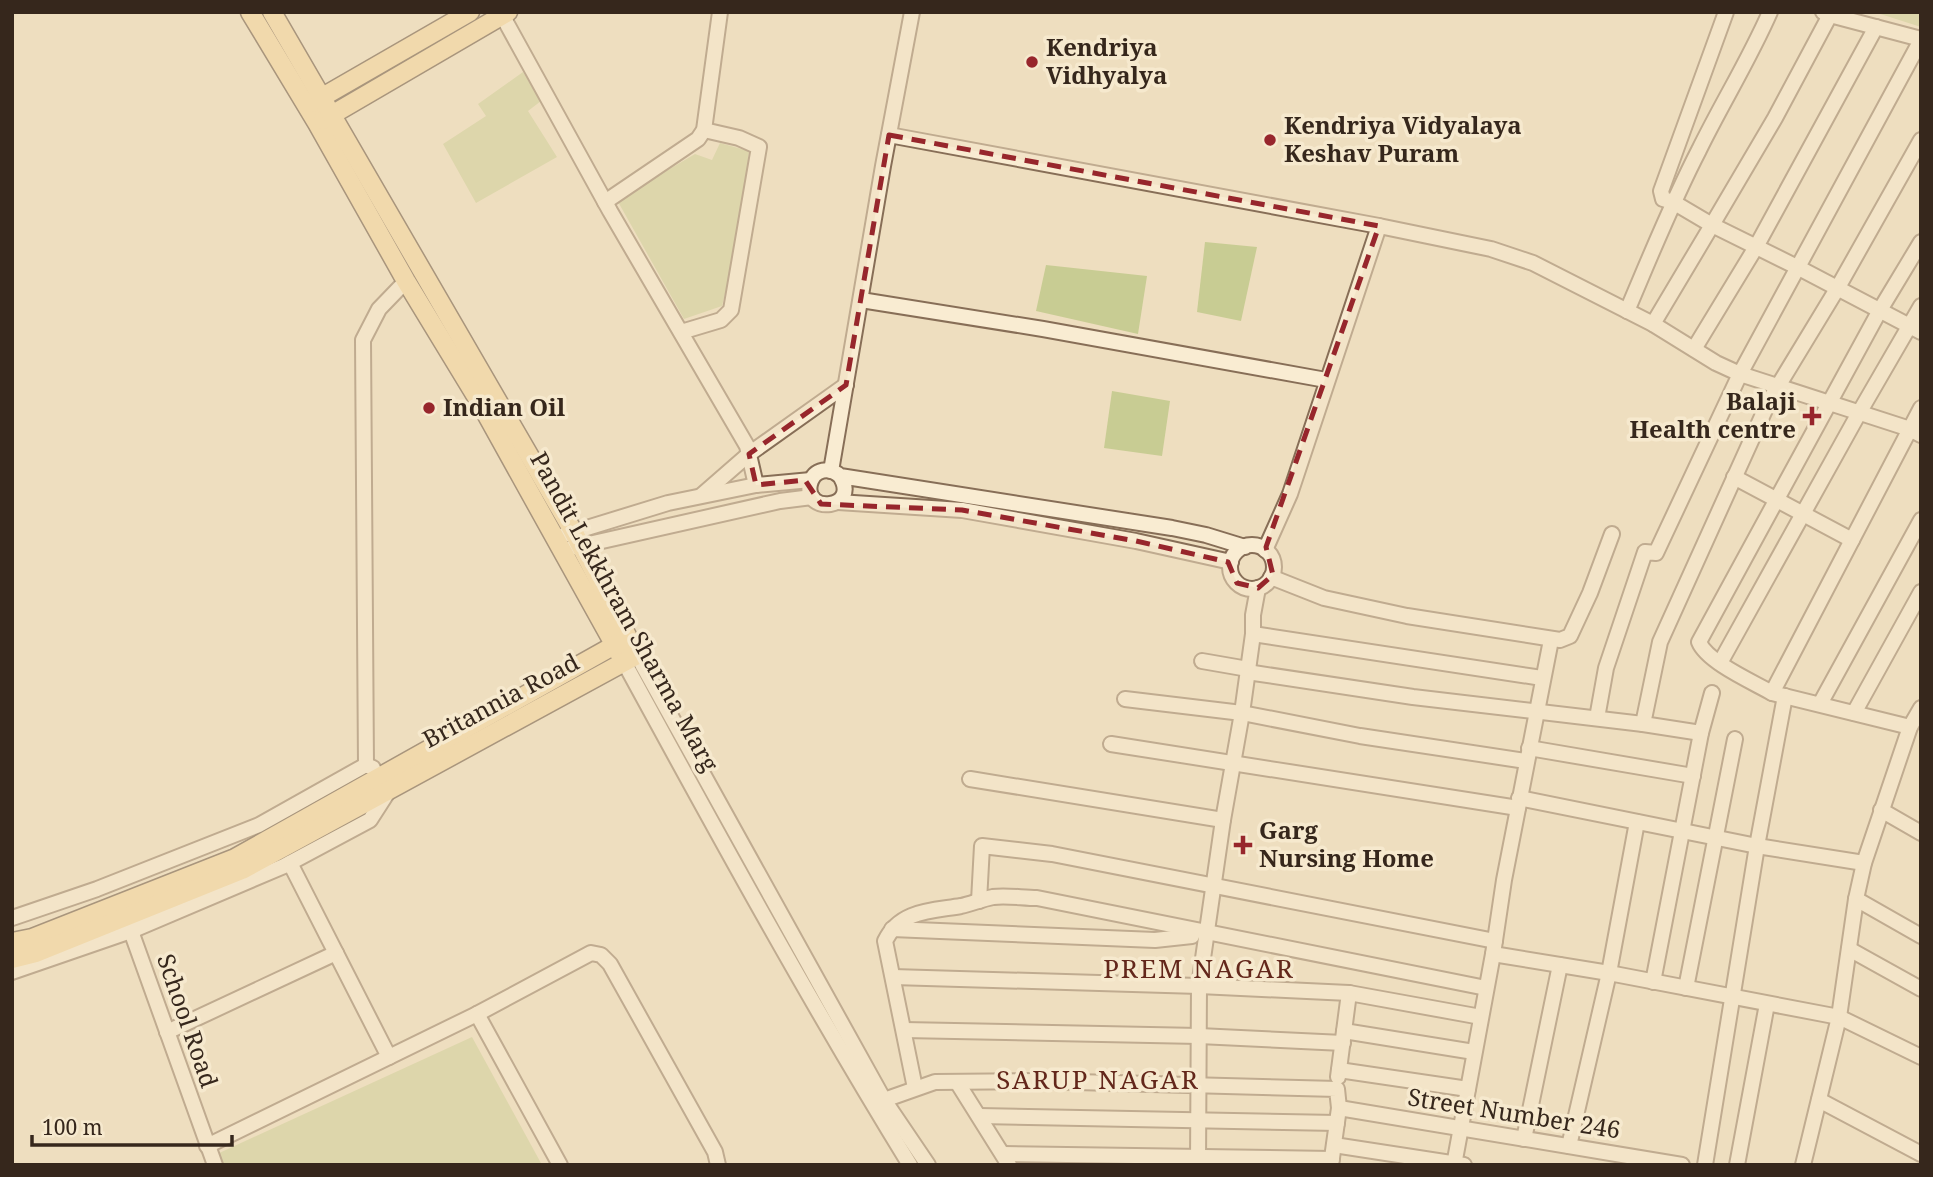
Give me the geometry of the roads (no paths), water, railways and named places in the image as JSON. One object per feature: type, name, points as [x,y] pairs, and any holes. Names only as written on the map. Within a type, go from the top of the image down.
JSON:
[{"type":"main road","name":"Pandit Lekkhram Sharma Marg","points":[[250,12],[306,106],[325,119],[568,541],[631,658]]},
{"type":"main road","name":"Pandit Lekkhram Sharma Marg","points":[[272,12],[322,97],[325,119],[406,281],[568,541]]},
{"type":"main road","points":[[306,106],[470,12]]},
{"type":"main road","points":[[325,119],[505,14]]},
{"type":"main road","name":"Britannia Road","points":[[389,781],[621,642]]},
{"type":"main road","name":"Britannia Road","points":[[389,781],[631,658]]},
{"type":"main road","points":[[12,942],[32,938],[235,858],[389,781]]},
{"type":"main road","points":[[12,959],[36,953],[242,870],[389,781]]},
{"type":"street","points":[[605,202],[698,139],[704,130],[720,12]]},
{"type":"street","points":[[836,473],[846,385],[912,12]]},
{"type":"street","points":[[1726,12],[1661,191],[1663,199],[1915,329]]},
{"type":"street","points":[[1627,311],[1673,202],[1700,146],[1755,47],[1770,12]]},
{"type":"street","points":[[1597,718],[1606,668],[1646,552],[1656,553],[1740,374],[1921,40],[1826,13],[1775,118],[1653,324]]},
{"type":"street","points":[[505,14],[605,202],[747,446],[756,485]]},
{"type":"street","points":[[1694,349],[1756,247],[1876,27]]},
{"type":"street","points":[[681,332],[721,320],[731,310],[759,147],[739,138],[704,130]]},
{"type":"street","points":[[889,135],[1491,249],[1532,263],[1653,324],[1716,363],[1740,374],[1915,432]]},
{"type":"street","points":[[1643,724],[1661,642],[1769,401],[1837,289],[1921,140]]},
{"type":"street","points":[[1265,550],[1290,494],[1379,226]]},
{"type":"street","points":[[1910,727],[1779,694],[1720,663],[1702,649],[1699,642],[1880,310],[1921,242]]},
{"type":"street","points":[[366,765],[363,340],[379,309],[406,281]]},
{"type":"street","points":[[861,300],[1043,329],[1326,380]]},
{"type":"street","points":[[1720,663],[1859,413],[1915,329],[1921,306]]},
{"type":"street","points":[[701,496],[749,454],[846,385]]},
{"type":"street","points":[[1705,1165],[1779,694],[1852,540],[1915,432],[1921,408]]},
{"type":"street","points":[[568,541],[668,503],[756,485],[811,480],[820,472],[1172,528],[1245,547]]},
{"type":"street","points":[[836,473],[844,481],[844,492],[838,502]]},
{"type":"street","points":[[1734,477],[1852,540]]},
{"type":"street","points":[[811,480],[812,497],[827,505],[838,502],[962,510],[1136,541],[1231,562]]},
{"type":"street","points":[[568,541],[812,497]]},
{"type":"street","points":[[1820,704],[1921,520]]},
{"type":"street","points":[[1271,578],[1336,601],[1407,616],[1551,640],[1565,639],[1570,636],[1590,593],[1612,534]]},
{"type":"street","points":[[1245,547],[1265,550],[1273,561],[1271,578],[1258,588],[1250,589],[1237,583],[1230,570],[1231,562],[1239,550],[1245,547]]},
{"type":"street","points":[[1198,1161],[1199,986],[1223,820],[1242,713],[1258,588]]},
{"type":"street","points":[[1854,713],[1921,592]]},
{"type":"street","points":[[1253,634],[1542,678]]},
{"type":"street","points":[[957,1082],[1006,1159],[1198,1161],[1332,1156],[1458,1164],[1460,1129],[1551,640]]},
{"type":"street","points":[[631,658],[884,1100],[928,1165]]},
{"type":"street","name":"Pandit Lekkhram Sharma Marg","points":[[631,658],[695,792],[910,1165]]},
{"type":"street","points":[[1202,661],[1248,671],[1536,713],[1597,718],[1701,733]]},
{"type":"street","points":[[1653,982],[1701,733],[1712,693]]},
{"type":"street","points":[[1125,699],[1242,713],[1360,736],[1693,776]]},
{"type":"street","points":[[1803,1165],[1839,1017],[1856,899],[1864,863],[1910,727],[1921,708]]},
{"type":"street","points":[[1686,988],[1735,739]]},
{"type":"street","points":[[1111,744],[1233,764],[1519,803],[1864,863]]},
{"type":"street","points":[[12,972],[131,931],[290,863],[370,820],[389,781],[366,765]]},
{"type":"street","points":[[12,918],[97,889],[258,825],[366,765]]},
{"type":"street","points":[[970,779],[1223,820]]},
{"type":"street","points":[[1881,810],[1921,833]]},
{"type":"street","points":[[1569,1146],[1609,973],[1637,822]]},
{"type":"street","points":[[979,901],[982,846],[1052,854],[1494,947],[1560,965],[1839,1017],[1921,1057]]},
{"type":"street","points":[[290,863],[389,1057]]},
{"type":"street","points":[[915,1088],[885,941],[899,922],[919,912],[996,897],[1037,898],[1486,988]]},
{"type":"street","points":[[1856,899],[1921,936]]},
{"type":"street","points":[[892,929],[1155,940],[1207,934]]},
{"type":"street","name":"School Road","points":[[131,931],[215,1165]]},
{"type":"street","points":[[1849,949],[1921,989]]},
{"type":"street","points":[[167,1032],[336,953]]},
{"type":"street","points":[[206,1146],[477,1014],[591,953],[601,955],[610,964],[709,1141],[718,1165]]},
{"type":"street","points":[[1524,1139],[1560,965]]},
{"type":"street","points":[[894,977],[1349,993],[1481,1017]]},
{"type":"street","points":[[1332,1156],[1349,993]]},
{"type":"street","points":[[1737,1165],[1767,1004]]},
{"type":"street","points":[[477,1014],[560,1165]]},
{"type":"street","points":[[904,1030],[1344,1037],[1474,1052]]},
{"type":"street","points":[[1339,1070],[1468,1089]]},
{"type":"street","points":[[884,1100],[935,1082],[1039,1081],[1337,1089]]},
{"type":"street","points":[[1819,1100],[1921,1153]]},
{"type":"street","name":"Street Number 246","points":[[1339,1108],[1682,1165]]},
{"type":"street","points":[[979,1116],[1337,1123]]},
{"type":"place","name":"Kendriya Vidhyalya","points":[[1032,62]]},
{"type":"place","name":"Kendriya Vidyalaya Keshav Puram","points":[[1270,140]]},
{"type":"place","name":"Indian Oil","points":[[429,408]]},
{"type":"place","name":"Balaji Health centre","points":[[1812,416]]},
{"type":"place","name":"Garg Nursing Home","points":[[1243,845]]},
{"type":"district","name":"PREM NAGAR","points":[[1199,969]]},
{"type":"district","name":"SARUP NAGAR","points":[[1098,1080]]}]
